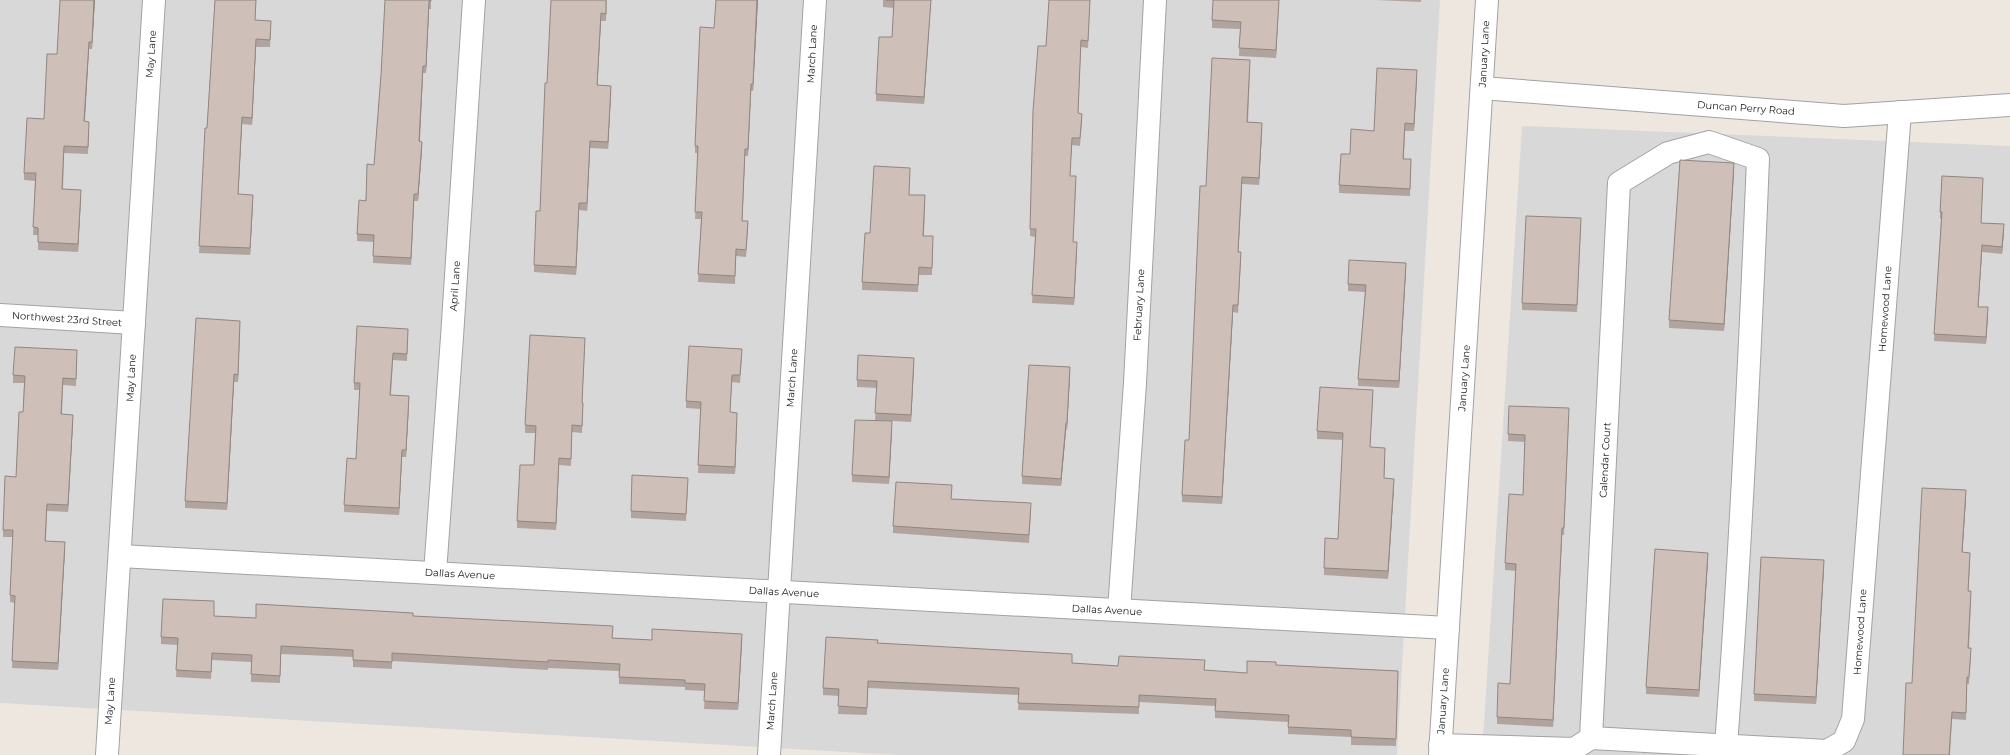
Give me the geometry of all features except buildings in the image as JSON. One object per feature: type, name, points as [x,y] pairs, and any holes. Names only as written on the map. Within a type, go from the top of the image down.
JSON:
[{"type":"street","name":"May Lane","points":[[107,755],[154,0]]},
{"type":"street","name":"April Lane","points":[[435,573],[474,0]]},
{"type":"street","name":"March Lane","points":[[769,755],[815,0]]},
{"type":"street","name":"February Lane","points":[[1120,610],[1135,375],[1155,0]]},
{"type":"street","name":"January Lane","points":[[1440,750],[1487,0]]},
{"type":"street","name":"Duncan Perry Road","points":[[1482,88],[1844,116],[2010,105]]},
{"type":"street","name":"Homewood Lane","points":[[1591,738],[1827,751],[1844,741],[1853,719],[1900,112]]},
{"type":"street","name":"Calendar Court","points":[[1591,738],[1619,183],[1668,153],[1709,142],[1758,159],[1749,384],[1737,606],[1726,745]]},
{"type":"street","name":"Northwest 23rd Street","points":[[0,315],[134,323]]},
{"type":"street","name":"Dallas Avenue","points":[[120,556],[1448,628]]},
{"type":"street","points":[[1440,750],[1574,749],[1591,738]]},
{"type":"shaded area","points":[[0,0],[1440,0],[1397,755],[897,755],[0,703]]},
{"type":"shaded area","points":[[1522,126],[2010,146],[2010,755],[1482,755]]}]
